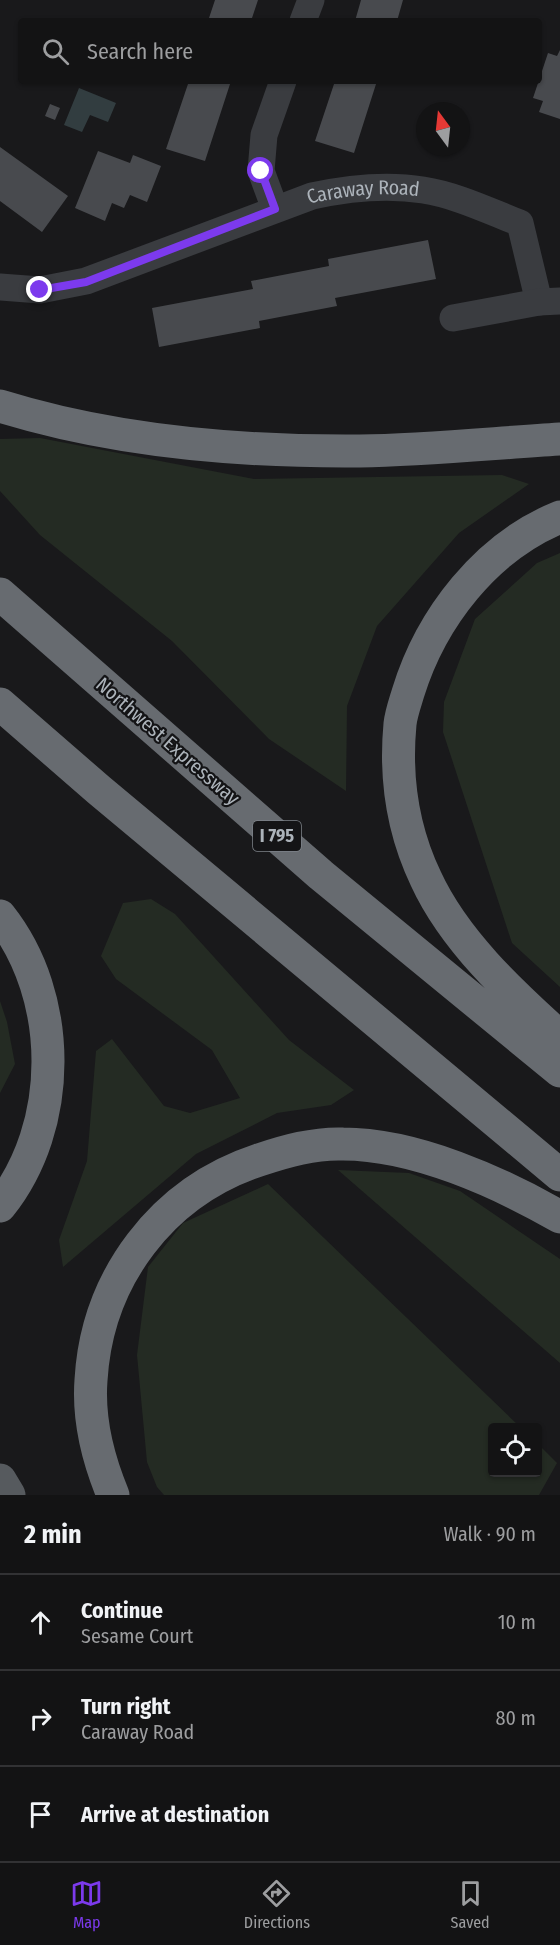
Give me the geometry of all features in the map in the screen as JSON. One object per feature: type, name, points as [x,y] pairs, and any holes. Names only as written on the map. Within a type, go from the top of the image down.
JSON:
[{"type":"highway","points":[[0,406],[93,430],[170,442],[252,449],[361,451],[560,439]]},
{"type":"highway","points":[[560,517],[512,543],[481,570],[454,602],[435,630],[413,678],[400,722],[399,764],[402,802],[410,839],[426,880],[447,917],[482,960],[524,1005],[560,1037]]},
{"type":"highway","name":"Northwest Expressway","points":[[0,594],[321,874],[560,1071]]},
{"type":"highway","points":[[0,704],[99,790],[560,1175]]},
{"type":"highway","points":[[0,916],[20,947],[33,976],[42,1005],[47,1034],[45,1102],[38,1134],[23,1171],[0,1206]]},
{"type":"highway","points":[[113,1495],[94,1437],[91,1408],[91,1381],[102,1322],[115,1287],[132,1254],[156,1224],[171,1210],[186,1197],[217,1177],[282,1152],[313,1146],[375,1145],[410,1153],[454,1168],[524,1196],[560,1217]]},
{"type":"main road","points":[[0,1480],[9,1495]]},
{"type":"street","points":[[304,18],[311,0]]},
{"type":"street","points":[[275,209],[261,171],[264,135],[282,84]]},
{"type":"street","name":"Caraway Road","points":[[0,287],[40,290],[86,282],[275,209],[344,189],[381,187],[424,190],[520,223],[549,302]]},
{"type":"street","points":[[453,318],[549,302]]},
{"type":"shaded area","points":[[79,88],[116,103],[108,122],[90,115],[82,132],[64,125]]},
{"type":"shaded area","points":[[40,438],[254,479],[502,475],[529,484],[459,533],[377,626],[347,706],[346,791],[269,739],[172,641],[40,535],[0,491],[0,439]]},
{"type":"shaded area","points":[[560,553],[560,987],[512,943],[443,732],[444,702],[475,619],[537,563]]},
{"type":"shaded area","points":[[151,899],[175,914],[289,1040],[354,1090],[331,1105],[277,1113],[196,1154],[63,1267],[59,1240],[87,1161],[96,1051],[112,1039],[164,1106],[190,1113],[240,1098],[212,1050],[116,979],[101,956],[123,903]]},
{"type":"shaded area","points":[[0,1001],[7,1022],[15,1064],[0,1093]]},
{"type":"shaded area","points":[[338,1170],[409,1173],[460,1191],[560,1259],[560,1363]]},
{"type":"shaded area","points":[[268,1184],[516,1423],[488,1423],[488,1477],[542,1477],[542,1448],[557,1463],[539,1495],[164,1495],[157,1487],[147,1462],[137,1355],[148,1267],[183,1223]]},
{"type":"building","points":[[215,0],[258,0],[252,18],[209,18]]},
{"type":"building","points":[[361,0],[403,0],[398,18],[356,18]]},
{"type":"building","points":[[560,50],[560,119],[539,112],[543,101],[533,98],[538,84],[542,84],[542,71],[548,53],[557,56]]},
{"type":"building","points":[[188,84],[230,84],[205,161],[166,149]]},
{"type":"building","points":[[334,84],[376,84],[354,153],[315,141]]},
{"type":"building","points":[[50,104],[60,108],[55,120],[45,116]]},
{"type":"building","points":[[0,147],[68,196],[42,232],[0,201]]},
{"type":"building","points":[[98,151],[130,163],[133,155],[161,166],[147,202],[130,195],[124,208],[112,203],[105,221],[75,208]]},
{"type":"building","points":[[428,240],[436,279],[335,298],[337,306],[259,321],[260,328],[159,347],[152,308],[253,289],[251,281],[329,266],[328,259]]},
{"type":"route","points":[[40,290],[86,282],[275,209],[261,171]]}]
